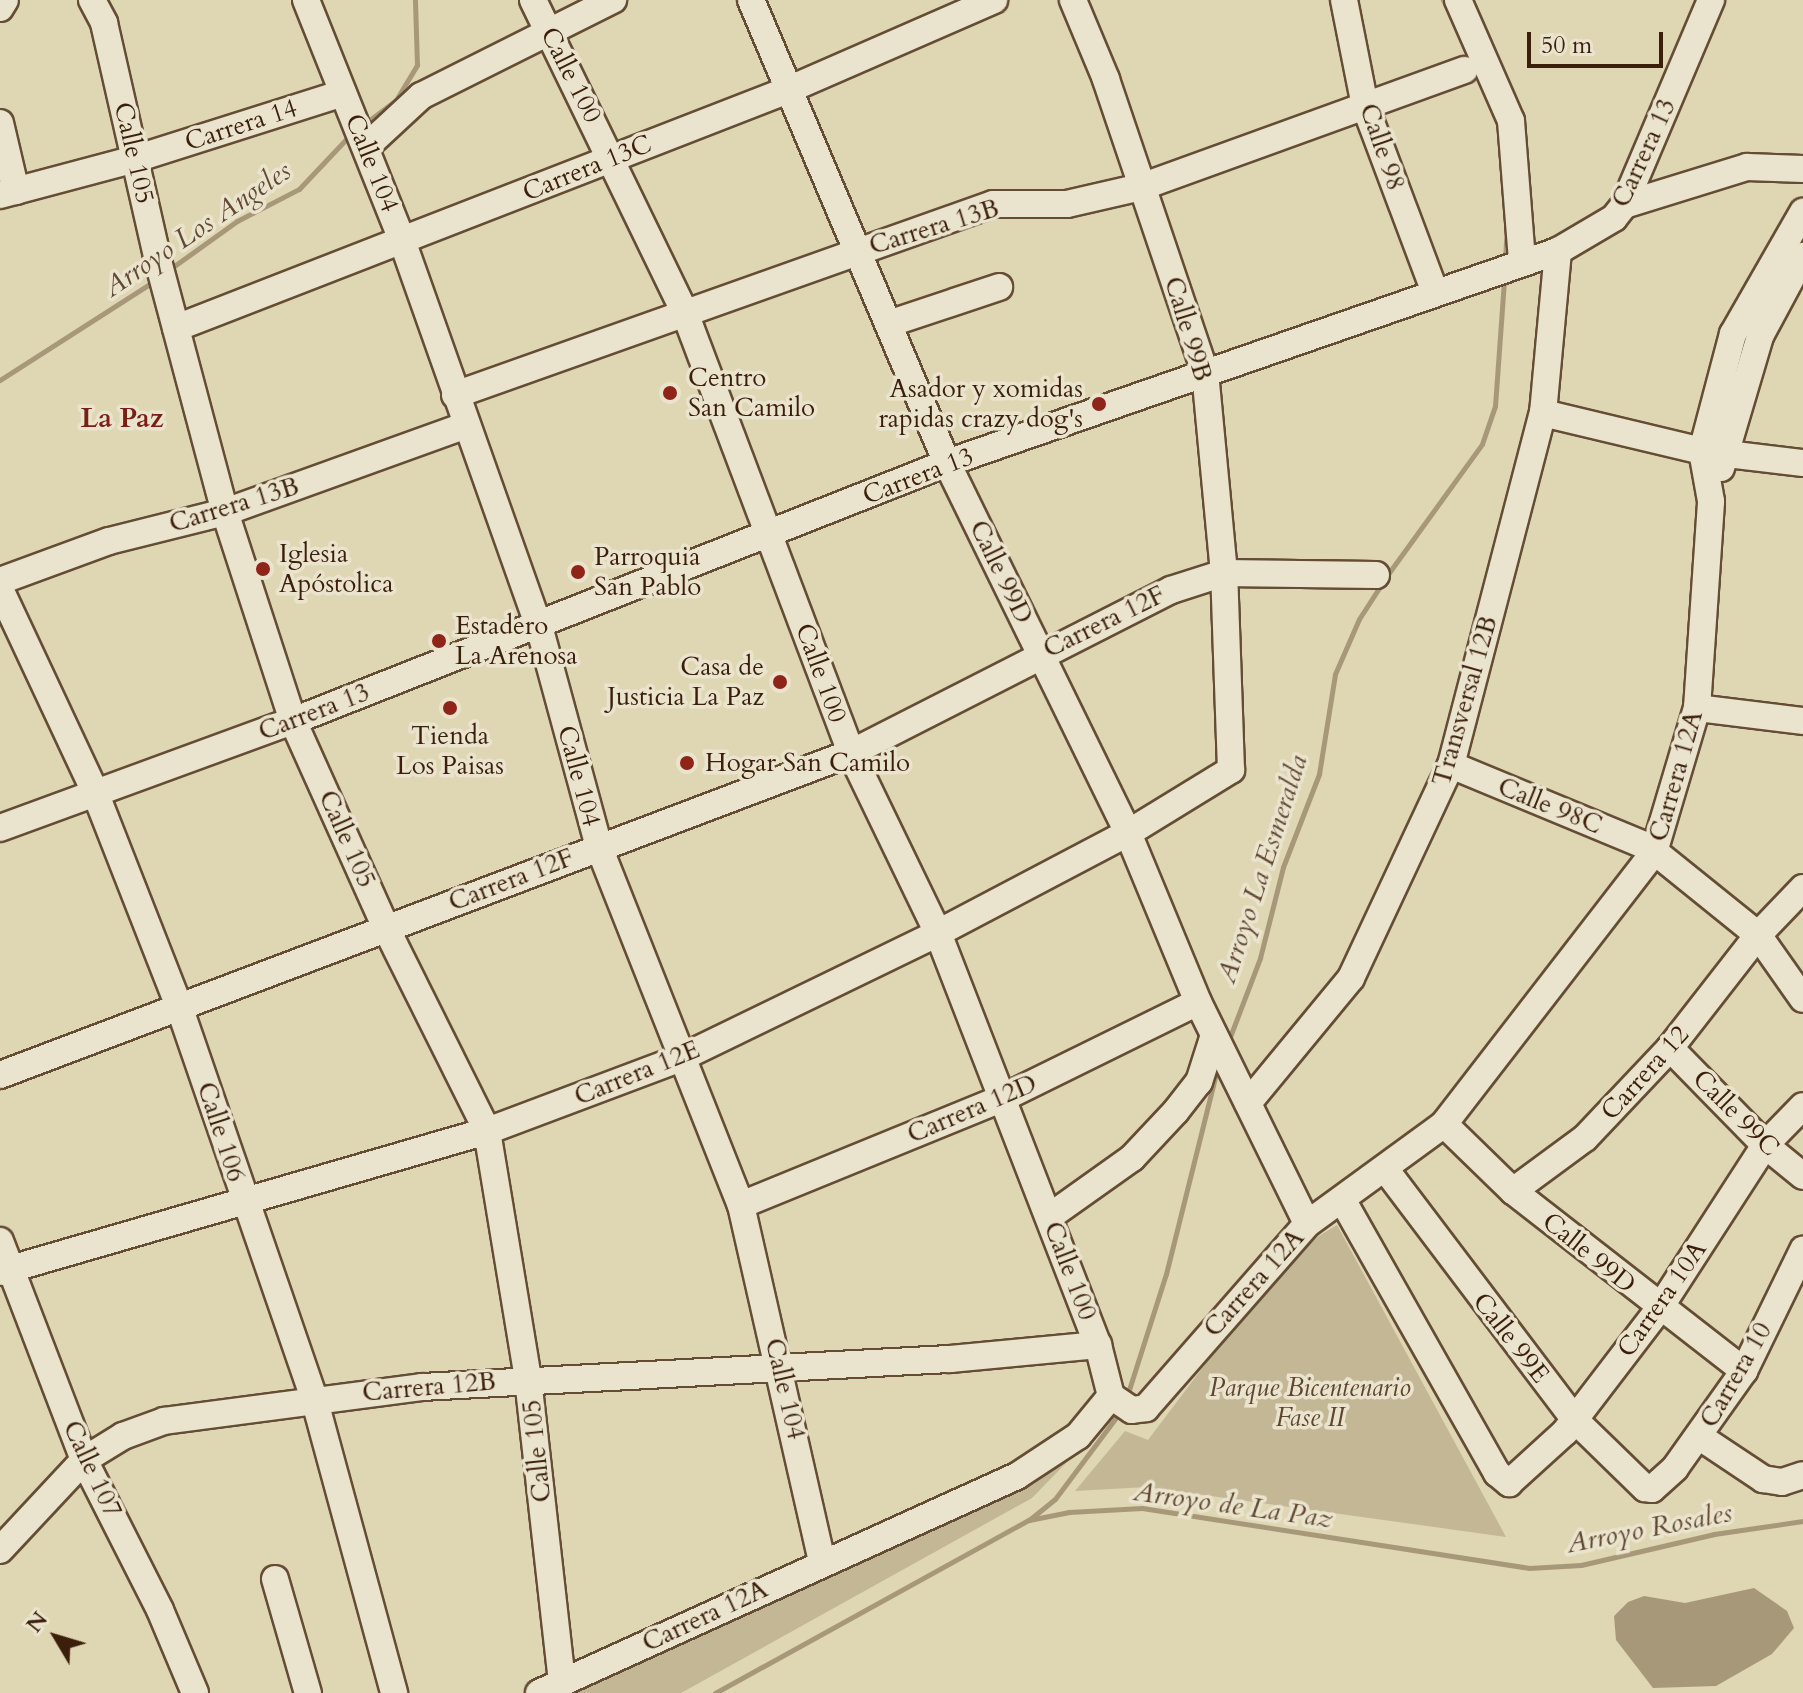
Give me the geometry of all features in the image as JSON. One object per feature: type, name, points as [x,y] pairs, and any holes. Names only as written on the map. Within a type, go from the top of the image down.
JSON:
[{"type":"street","points":[[0,8],[5,0]]},
{"type":"street","name":"Calle 105","points":[[92,0],[104,23],[157,257],[225,512],[293,721],[386,928],[487,1131],[528,1379],[550,1687]]},
{"type":"street","name":"Calle 104","points":[[306,0],[403,243],[539,626],[599,847],[741,1205],[781,1369],[822,1561]]},
{"type":"street","name":"Calle 100","points":[[533,0],[612,156],[685,313],[851,753],[938,933],[1122,1403]]},
{"type":"street","points":[[365,145],[421,96],[613,0]]},
{"type":"street","name":"Calle 99D","points":[[751,0],[891,323],[947,463],[1128,833],[1198,1002],[1307,1224]]},
{"type":"street","name":"Carrera 13C","points":[[176,328],[403,243],[612,156],[788,90],[994,0]]},
{"type":"street","name":"Calle 99B","points":[[1073,0],[1106,79],[1205,372],[1224,573],[1231,770]]},
{"type":"street","name":"Calle 98","points":[[1344,0],[1365,106],[1434,290]]},
{"type":"street","points":[[1458,0],[1511,121],[1519,264]]},
{"type":"street","name":"Carrera 13","points":[[0,828],[293,721],[947,463],[1434,290],[1558,251],[1614,218],[1624,205],[1711,0]]},
{"type":"street","name":"Carrera 13B","points":[[455,395],[993,204],[1067,204],[1141,187],[1464,70]]},
{"type":"street","name":"Carrera 14","points":[[8,193],[348,105]]},
{"type":"street","points":[[0,123],[8,193]]},
{"type":"street","points":[[1624,205],[1747,167],[1803,169]]},
{"type":"street","name":"Carrera 12A","points":[[550,1687],[822,1561],[1017,1476],[1122,1403],[1146,1408],[1165,1391],[1202,1340],[1307,1224],[1386,1170],[1444,1124],[1652,849],[1697,708],[1714,453],[1733,334],[1803,212]]},
{"type":"street","name":"Transversal 12B","points":[[1248,1103],[1351,978],[1451,765],[1543,413],[1558,251]]},
{"type":"street","name":"Carrera 12A","points":[[1714,453],[1760,336],[1803,256]]},
{"type":"street","points":[[891,323],[999,287]]},
{"type":"street","points":[[1543,413],[1714,453],[1803,463]]},
{"type":"street","name":"Carrera 13B","points":[[0,581],[109,541],[225,512],[466,425]]},
{"type":"street","name":"Carrera 12F","points":[[0,1075],[851,753],[1143,601],[1224,573],[1376,575]]},
{"type":"street","name":"Calle 106","points":[[0,589],[95,792],[180,1009],[244,1204],[314,1398],[394,1693]]},
{"type":"street","points":[[1697,708],[1803,721]]},
{"type":"street","name":"Calle 98C","points":[[1451,765],[1652,849]]},
{"type":"street","name":"Carrera 12E","points":[[5,1270],[244,1204],[487,1131],[681,1058],[938,933],[1128,833],[1231,770]]},
{"type":"street","points":[[1652,849],[1758,935],[1803,999]]},
{"type":"street","name":"Carrera 12","points":[[1513,1191],[1585,1138],[1670,1048],[1758,935],[1803,888]]},
{"type":"street","name":"Carrera 12D","points":[[741,1205],[1003,1098],[1198,1002]]},
{"type":"street","points":[[1049,1217],[1132,1158],[1176,1111],[1221,1048]]},
{"type":"street","name":"Calle 99C","points":[[1670,1048],[1765,1145],[1803,1176]]},
{"type":"street","name":"Carrera 10A","points":[[1343,1201],[1497,1473],[1509,1483],[1575,1420],[1659,1309],[1765,1145],[1803,1106]]},
{"type":"street","name":"Calle 99D","points":[[1444,1124],[1513,1191],[1659,1309],[1744,1371]]},
{"type":"street","name":"Calle 99E","points":[[1386,1170],[1575,1420],[1638,1484],[1652,1489]]},
{"type":"street","name":"Calle 107","points":[[0,1241],[5,1270],[84,1460],[160,1610],[195,1693]]},
{"type":"street","name":"Carrera 10","points":[[1652,1489],[1700,1437],[1794,1292],[1803,1250]]},
{"type":"street","name":"Carrera 12B","points":[[0,1550],[84,1460],[123,1436],[164,1421],[314,1398],[528,1379],[781,1369],[1098,1345]]},
{"type":"street","points":[[1700,1437],[1763,1479],[1782,1482],[1803,1475]]},
{"type":"street","points":[[275,1579],[308,1693]]},
{"type":"green space","name":"Parque Bicentenario Fase II","points":[[1337,1225],[1506,1537],[1147,1487],[1075,1491],[1125,1431],[1148,1440],[1259,1293],[1309,1242]]},
{"type":"green space","points":[[1061,1454],[1067,1462],[1032,1498],[681,1693],[573,1693],[978,1508]]},
{"type":"shaded area","points":[[1754,1588],[1787,1611],[1794,1628],[1772,1654],[1716,1686],[1653,1688],[1616,1640],[1614,1616],[1628,1602],[1644,1596],[1685,1603]]},
{"type":"waterway","name":"Arroyo Los Angeles","points":[[363,125],[396,100],[417,65],[415,0]]},
{"type":"waterway","name":"Arroyo La Esmeralda","points":[[1443,0],[1450,13]]},
{"type":"waterway","name":"Arroyo Los Angeles","points":[[170,269],[237,221],[299,189],[352,133]]},
{"type":"waterway","name":"Arroyo La Esmeralda","points":[[1505,261],[1507,223]]},
{"type":"waterway","name":"Arroyo La Esmeralda","points":[[1228,1042],[1260,958],[1283,867],[1319,774],[1335,674],[1359,619],[1482,444],[1495,406],[1504,279]]},
{"type":"waterway","name":"Arroyo Los Angeles","points":[[0,380],[156,280]]},
{"type":"waterway","name":"Arroyo La Esmeralda","points":[[1127,1396],[1166,1274],[1218,1066]]},
{"type":"waterway","name":"Arroyo La Esmeralda","points":[[1029,1520],[1055,1499],[1120,1412]]},
{"type":"waterway","name":"Arroyo de La Paz","points":[[715,1693],[1029,1520],[1069,1512],[1142,1508],[1529,1568],[1581,1565],[1714,1534],[1803,1521]]},
{"type":"place","name":"Centro San Camilo","points":[[670,393]]},
{"type":"place","name":"Asador y xomidas rapidas crazy dog's","points":[[1099,404]]},
{"type":"place","name":"Iglesia Apóstolica","points":[[263,569]]},
{"type":"place","name":"Parroquia San Pablo","points":[[578,572]]},
{"type":"place","name":"Estadero La Arenosa","points":[[439,641]]},
{"type":"place","name":"Casa de Justicia La Paz","points":[[780,682]]},
{"type":"place","name":"Tienda Los Paisas","points":[[450,708]]},
{"type":"place","name":"Hogar San Camilo","points":[[687,763]]},
{"type":"district","name":"La Paz","points":[[122,418]]},
{"type":"water label","name":"Arroyo Rosales","points":[[1649,1528]]}]
